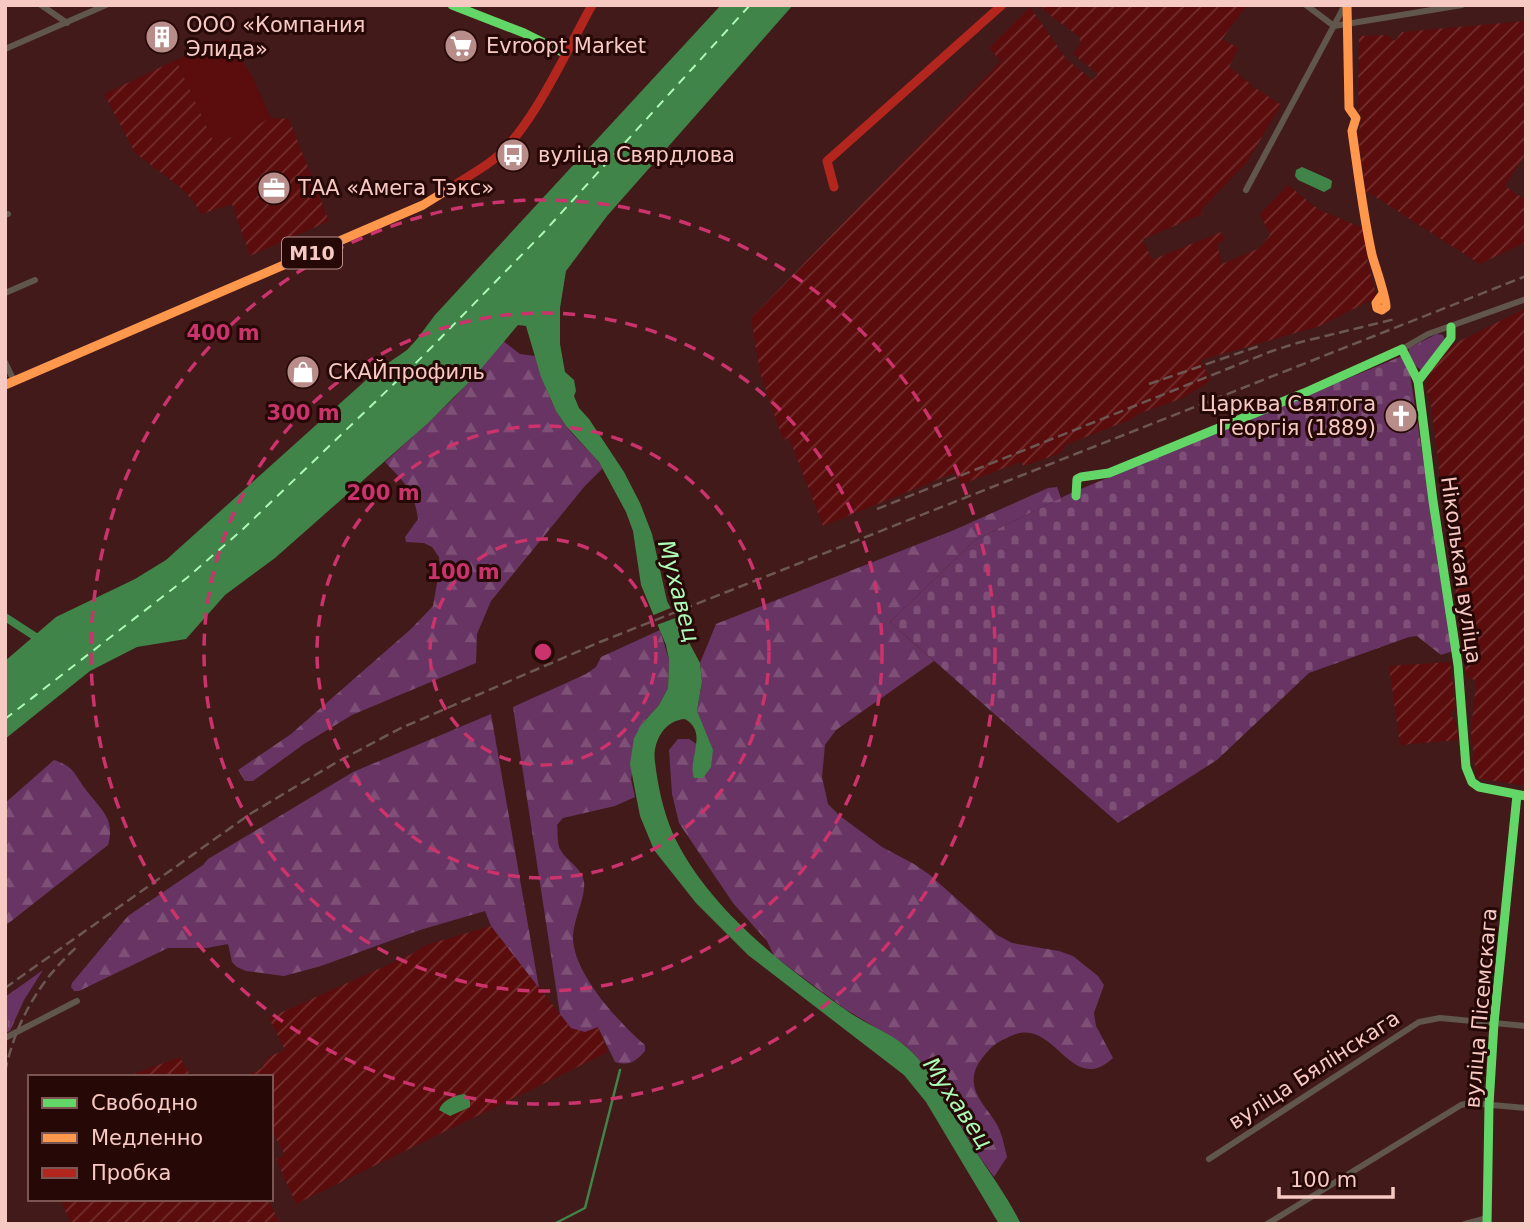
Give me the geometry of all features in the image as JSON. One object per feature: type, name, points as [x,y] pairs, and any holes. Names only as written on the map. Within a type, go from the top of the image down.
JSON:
[{"type":"street","points":[[41,5],[66,23]]},
{"type":"street","points":[[5,49],[106,5]]},
{"type":"street","points":[[452,5],[524,33],[564,53]]},
{"type":"street","name":"М10","points":[[10,383],[423,205],[444,193],[493,160],[514,139],[531,114],[592,5]]},
{"type":"street","points":[[834,187],[827,161],[1002,5]]},
{"type":"street","points":[[1306,5],[1334,26]]},
{"type":"street","points":[[1246,190],[1346,5]]},
{"type":"street","points":[[1346,5],[1349,108],[1356,118],[1352,131],[1381,296]]},
{"type":"street","points":[[1334,26],[1345,22],[1462,5]]},
{"type":"street","points":[[5,293],[35,280]]},
{"type":"street","points":[[1076,496],[1077,479],[1081,477],[1109,473],[1311,391],[1428,334],[1526,299]]},
{"type":"street","points":[[1418,381],[1451,338],[1451,327]]},
{"type":"street","name":"Ніколькая вуліца","points":[[1402,349],[1418,381],[1458,665],[1466,767],[1472,782],[1479,787],[1522,795]]},
{"type":"street","points":[[5,362],[10,383]]},
{"type":"street","name":"вуліца Пісемскага","points":[[1487,1221],[1494,1023],[1522,795]]},
{"type":"street","points":[[5,1038],[77,1001]]},
{"type":"street","name":"вуліца Бялінскага","points":[[1209,1159],[1419,1022],[1440,1018],[1526,1026]]},
{"type":"street","points":[[1267,1224],[1461,1105],[1469,1103],[1526,1108]]},
{"type":"street","points":[[1465,1224],[1487,1221]]},
{"type":"shaded area","points":[[721,5],[793,5],[607,216],[566,271],[560,308],[560,344],[565,372],[574,380],[574,396],[579,408],[624,472],[640,503],[652,534],[667,601],[700,663],[702,681],[697,711],[713,750],[711,767],[703,778],[694,778],[696,731],[685,719],[671,723],[661,734],[655,747],[661,798],[673,834],[688,861],[726,910],[797,974],[854,1016],[906,1046],[923,1064],[1021,1224],[999,1224],[926,1102],[904,1075],[748,955],[696,903],[654,850],[640,816],[630,764],[634,738],[659,705],[668,688],[669,660],[666,645],[641,585],[633,531],[626,512],[599,462],[556,411],[541,377],[526,326],[518,325],[475,376],[428,423],[275,558],[225,595],[186,639],[137,647],[90,671],[5,739],[5,661],[56,617],[135,579],[166,560],[375,372],[407,350],[435,315]]},
{"type":"shaded area","points":[[1046,5],[1247,5],[1222,39],[1238,48],[1229,67],[1253,86],[1248,94],[1254,87],[1281,105],[1247,162],[1201,210],[1203,214],[1143,239],[1152,260],[1221,232],[1225,240],[1217,244],[1222,264],[1260,248],[1270,235],[1260,214],[1288,185],[1319,210],[1363,228],[1368,265],[1377,297],[1320,326],[1201,360],[1210,381],[1183,398],[1065,445],[1061,453],[1024,466],[1020,462],[962,484],[954,473],[823,526],[789,438],[783,440],[760,373],[751,318],[1001,61],[989,48],[1030,7],[1067,60],[1093,80],[1098,74],[1073,54],[1081,43],[1078,36],[1042,9]]},
{"type":"shaded area","points":[[1526,21],[1526,153],[1505,186],[1526,200],[1526,242],[1480,264],[1366,191],[1358,136],[1362,116],[1358,110],[1359,36],[1387,35],[1395,41],[1402,32]]},
{"type":"shaded area","points":[[228,39],[253,78],[271,118],[215,145],[176,60]]},
{"type":"shaded area","points":[[176,60],[215,145],[271,118],[289,119],[329,221],[250,256],[232,204],[201,214],[181,188],[135,153],[104,94]]},
{"type":"shaded area","points":[[1302,167],[1332,181],[1331,188],[1324,192],[1298,180],[1295,176],[1296,170]]},
{"type":"shaded area","points":[[1526,308],[1526,786],[1476,778],[1471,731],[1476,680],[1467,678],[1430,399],[1425,386],[1431,372],[1452,345]]},
{"type":"shaded area","points":[[1450,662],[1456,708],[1451,713],[1456,720],[1458,740],[1400,745],[1389,666]]},
{"type":"shaded area","points":[[491,926],[571,1028],[598,1026],[608,1052],[296,1204],[276,1159],[285,1155],[273,1133],[273,1075],[248,1075],[262,1068],[268,1057],[285,1050],[269,1018],[410,955],[426,945]]},
{"type":"shaded area","points":[[180,1057],[190,1075],[130,1075]]},
{"type":"shaded area","points":[[465,1094],[470,1101],[470,1107],[450,1116],[439,1110],[449,1099]]},
{"type":"shaded area","points":[[61,1201],[269,1201],[280,1224],[71,1224]]},
{"type":"green space","points":[[1437,334],[1443,335],[1445,340],[1423,371],[1412,362],[1409,348]]},
{"type":"green space","points":[[503,341],[520,354],[535,356],[556,410],[570,431],[603,468],[584,487],[491,601],[477,634],[476,663],[352,715],[304,744],[253,781],[245,781],[238,770],[291,734],[411,629],[433,606],[439,557],[432,547],[424,543],[406,542],[405,537],[418,519],[414,501],[407,487],[385,462],[454,398]]},
{"type":"green space","points":[[1402,356],[1409,368],[1453,651],[1441,655],[1417,636],[1409,637],[1309,673],[1217,760],[1118,823],[890,622],[975,540],[1071,493]]},
{"type":"green space","points":[[1057,487],[1061,498],[975,540],[890,622],[934,661],[836,730],[825,745],[822,777],[828,804],[840,816],[882,847],[930,875],[997,935],[1012,943],[1073,956],[1098,976],[1104,985],[1094,1013],[1096,1026],[1113,1058],[1098,1068],[1085,1068],[1073,1063],[1039,1036],[1026,1033],[1011,1036],[996,1044],[977,1065],[974,1074],[975,1090],[997,1125],[1007,1157],[994,1177],[915,1055],[906,1046],[845,1009],[774,956],[767,941],[733,903],[679,823],[672,794],[669,750],[678,739],[689,739],[698,745],[694,778],[701,724],[697,711],[702,681],[700,663],[716,624],[954,530],[1048,488]]},
{"type":"green space","points":[[660,630],[669,660],[668,688],[659,705],[642,724],[631,779],[635,797],[615,806],[563,818],[557,825],[559,847],[580,872],[584,882],[573,935],[574,949],[580,964],[610,1010],[645,1045],[645,1051],[638,1058],[625,1064],[615,1062],[598,1027],[585,1032],[571,1028],[560,1014],[513,707],[586,674],[596,667],[601,657]]},
{"type":"green space","points":[[491,714],[539,988],[491,926],[485,911],[284,976],[246,971],[237,967],[232,962],[228,944],[207,948],[168,948],[79,991],[74,991],[71,987],[128,916],[208,859],[353,772]]},
{"type":"green space","points":[[54,760],[66,765],[73,772],[105,814],[110,828],[108,845],[5,926],[5,803]]},
{"type":"green space","points":[[43,970],[24,1000],[10,1031],[5,1033],[5,997]]},
{"type":"pier","points":[[673,607],[678,617],[654,626],[649,617]]},
{"type":"waterway","points":[[5,617],[42,641]]},
{"type":"waterway","points":[[554,1224],[585,1208],[620,1070]]},
{"type":"ferry route","points":[[5,719],[188,577],[242,530],[424,355],[543,233],[750,5]]},
{"type":"railway","points":[[5,988],[250,814],[337,762],[401,728],[600,642],[1526,276]]},
{"type":"railway","points":[[877,509],[1272,351],[1395,319]]},
{"type":"railway","points":[[1149,384],[1262,345]]},
{"type":"railway","points":[[5,1072],[15,1036],[31,1003],[52,973],[78,946]]},
{"type":"traffic: fast","points":[[452,5],[524,33],[564,53]]},
{"type":"traffic: fast","points":[[1451,327],[1451,338],[1418,381],[1458,665],[1466,767],[1472,782],[1479,787],[1526,796]]},
{"type":"traffic: fast","points":[[1076,496],[1077,479],[1081,477],[1109,473],[1304,393],[1402,349],[1418,381]]},
{"type":"traffic: fast","points":[[1487,1224],[1489,1105],[1494,1023],[1517,795]]},
{"type":"traffic: slow","points":[[1347,5],[1349,108],[1356,118],[1352,131],[1369,240],[1386,303],[1382,310],[1377,308],[1376,303],[1381,296]]},
{"type":"traffic: slow","points":[[5,385],[423,205],[452,187]]},
{"type":"traffic: jam","points":[[452,187],[493,160],[521,129],[548,88],[592,5]]},
{"type":"traffic: jam","points":[[834,187],[827,161],[1002,5]]},
{"type":"place","name":"ООО «Компания Элида»","points":[[162,37]]},
{"type":"place","name":"Evroopt Market","points":[[461,46]]},
{"type":"place","name":"вуліца Свярдлова","points":[[513,155]]},
{"type":"place","name":"ТАА «Амега Тэкс»","points":[[274,188]]},
{"type":"place","name":"СКАЙпрофиль","points":[[303,372]]},
{"type":"place","name":"Царква Святога Георгія (1889)","points":[[1401,416]]},
{"type":"water label","name":"Мухавец","points":[[679,591]]},
{"type":"water label","name":"Мухавец","points":[[958,1103]]}]
